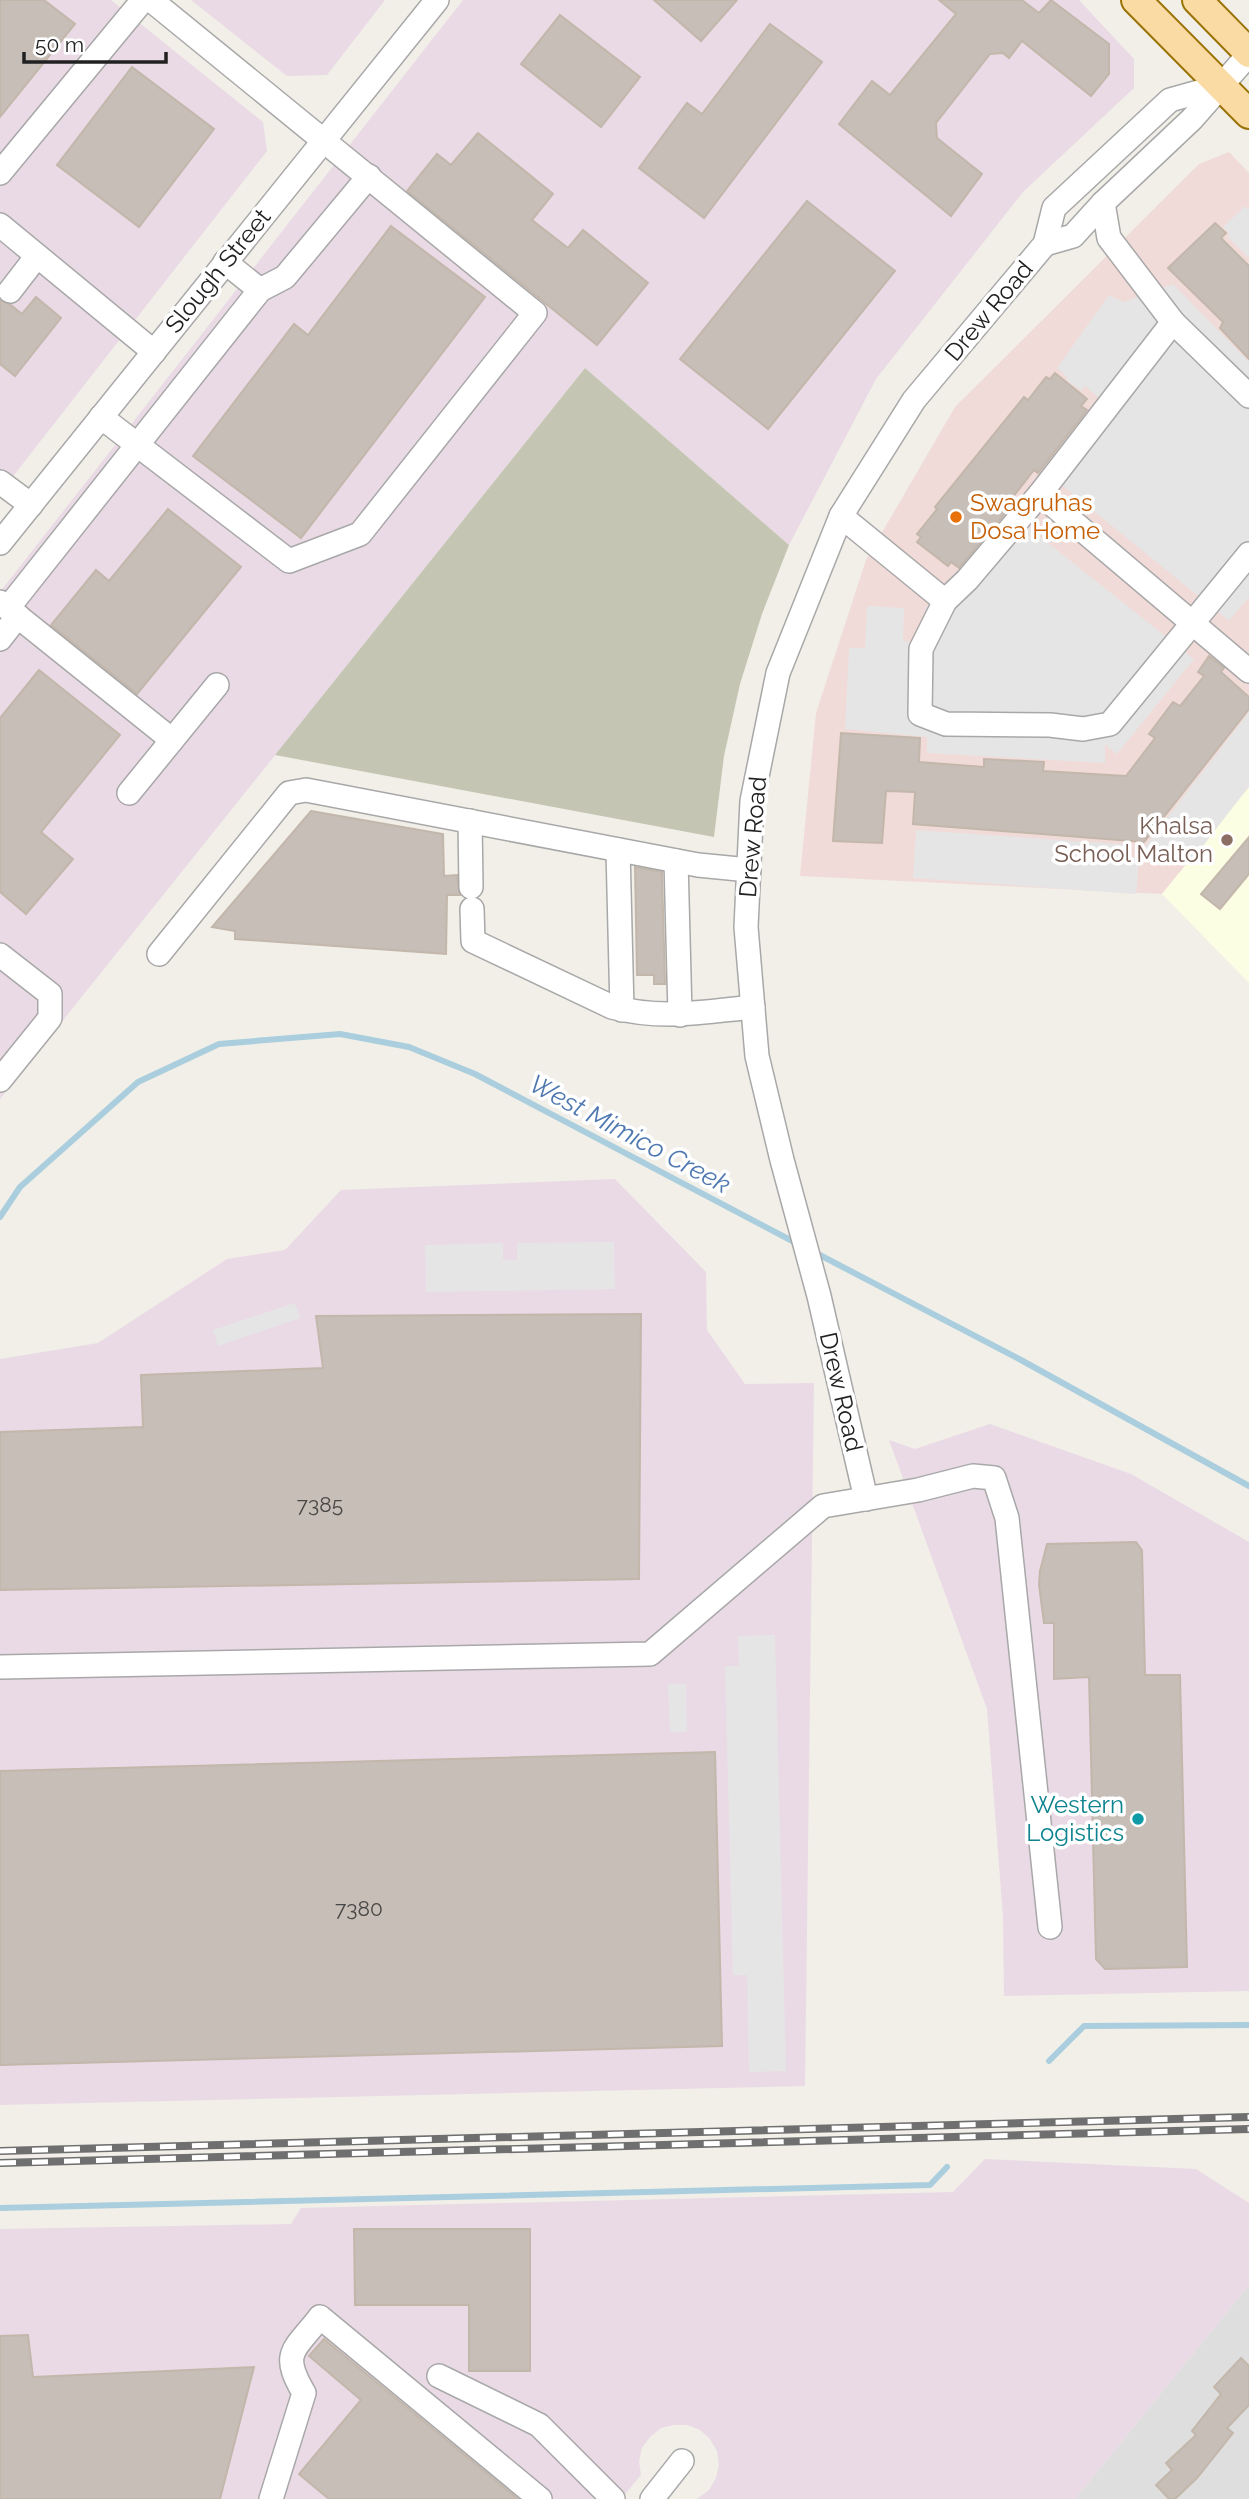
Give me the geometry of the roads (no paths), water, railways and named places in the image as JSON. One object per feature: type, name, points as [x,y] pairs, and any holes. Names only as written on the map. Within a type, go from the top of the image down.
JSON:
[{"type":"main road","points":[[1136,0],[1249,114]]},
{"type":"main road","points":[[1197,0],[1249,54]]},
{"type":"street","points":[[0,173],[144,0]]},
{"type":"street","points":[[101,417],[289,561],[360,534],[535,313],[151,0]]},
{"type":"street","name":"Slough Street","points":[[0,543],[437,0]]},
{"type":"street","name":"Drew Road","points":[[1045,244],[1073,236],[1103,203],[1192,119],[1249,54]]},
{"type":"street","name":"Drew Road","points":[[866,1499],[819,1296],[757,1056],[746,927],[752,801],[778,673],[841,516],[914,400],[1045,244],[1054,208],[1170,100],[1220,86]]},
{"type":"street","points":[[0,639],[9,609],[260,290],[285,277],[369,176]]},
{"type":"street","points":[[1103,203],[1109,238],[1173,322],[1249,396]]},
{"type":"street","points":[[0,225],[154,352]]},
{"type":"street","points":[[10,291],[37,256]]},
{"type":"street","points":[[225,262],[260,290]]},
{"type":"street","points":[[1173,322],[1040,494],[967,580],[945,601],[921,649],[919,714],[946,724],[1049,725],[1083,729],[1110,724],[1249,554]]},
{"type":"street","points":[[0,482],[31,505]]},
{"type":"street","points":[[1040,494],[1249,671]]},
{"type":"street","points":[[841,516],[945,601]]},
{"type":"street","points":[[9,609],[172,740]]},
{"type":"street","points":[[129,793],[217,685]]},
{"type":"street","points":[[159,954],[289,793],[306,790],[676,861],[749,870]]},
{"type":"street","points":[[470,821],[473,941],[622,1010],[680,1015],[753,1007]]},
{"type":"street","points":[[618,849],[622,1010]]},
{"type":"street","points":[[676,861],[680,1015]]},
{"type":"street","points":[[0,955],[50,994],[50,1018],[0,1080]]},
{"type":"street","points":[[0,1667],[650,1654],[822,1506],[918,1490],[973,1476],[994,1478],[1007,1518],[1050,1927]]},
{"type":"street","points":[[271,2499],[304,2393],[291,2371],[291,2354],[320,2317],[540,2499]]},
{"type":"street","points":[[439,2376],[539,2425],[613,2499]]},
{"type":"street","points":[[652,2499],[682,2461]]},
{"type":"waterway","name":"West Mimico Creek","points":[[0,1217],[20,1187],[138,1082],[219,1044],[340,1034],[409,1047],[475,1074],[798,1244]]},
{"type":"waterway","name":"West Mimico Creek","points":[[814,1252],[1021,1360],[1249,1486]]},
{"type":"waterway","points":[[1049,2061],[1084,2026],[1249,2025]]},
{"type":"waterway","points":[[0,2208],[930,2185],[947,2167]]},
{"type":"railway","points":[[0,2151],[1249,2117]]},
{"type":"railway","points":[[0,2163],[1249,2129]]},
{"type":"place","name":"Swagruhas Dosa Home","points":[[956,517]]},
{"type":"place","name":"Khalsa School Malton","points":[[1227,840]]},
{"type":"place","name":"Western Logistics","points":[[1138,1819]]}]
